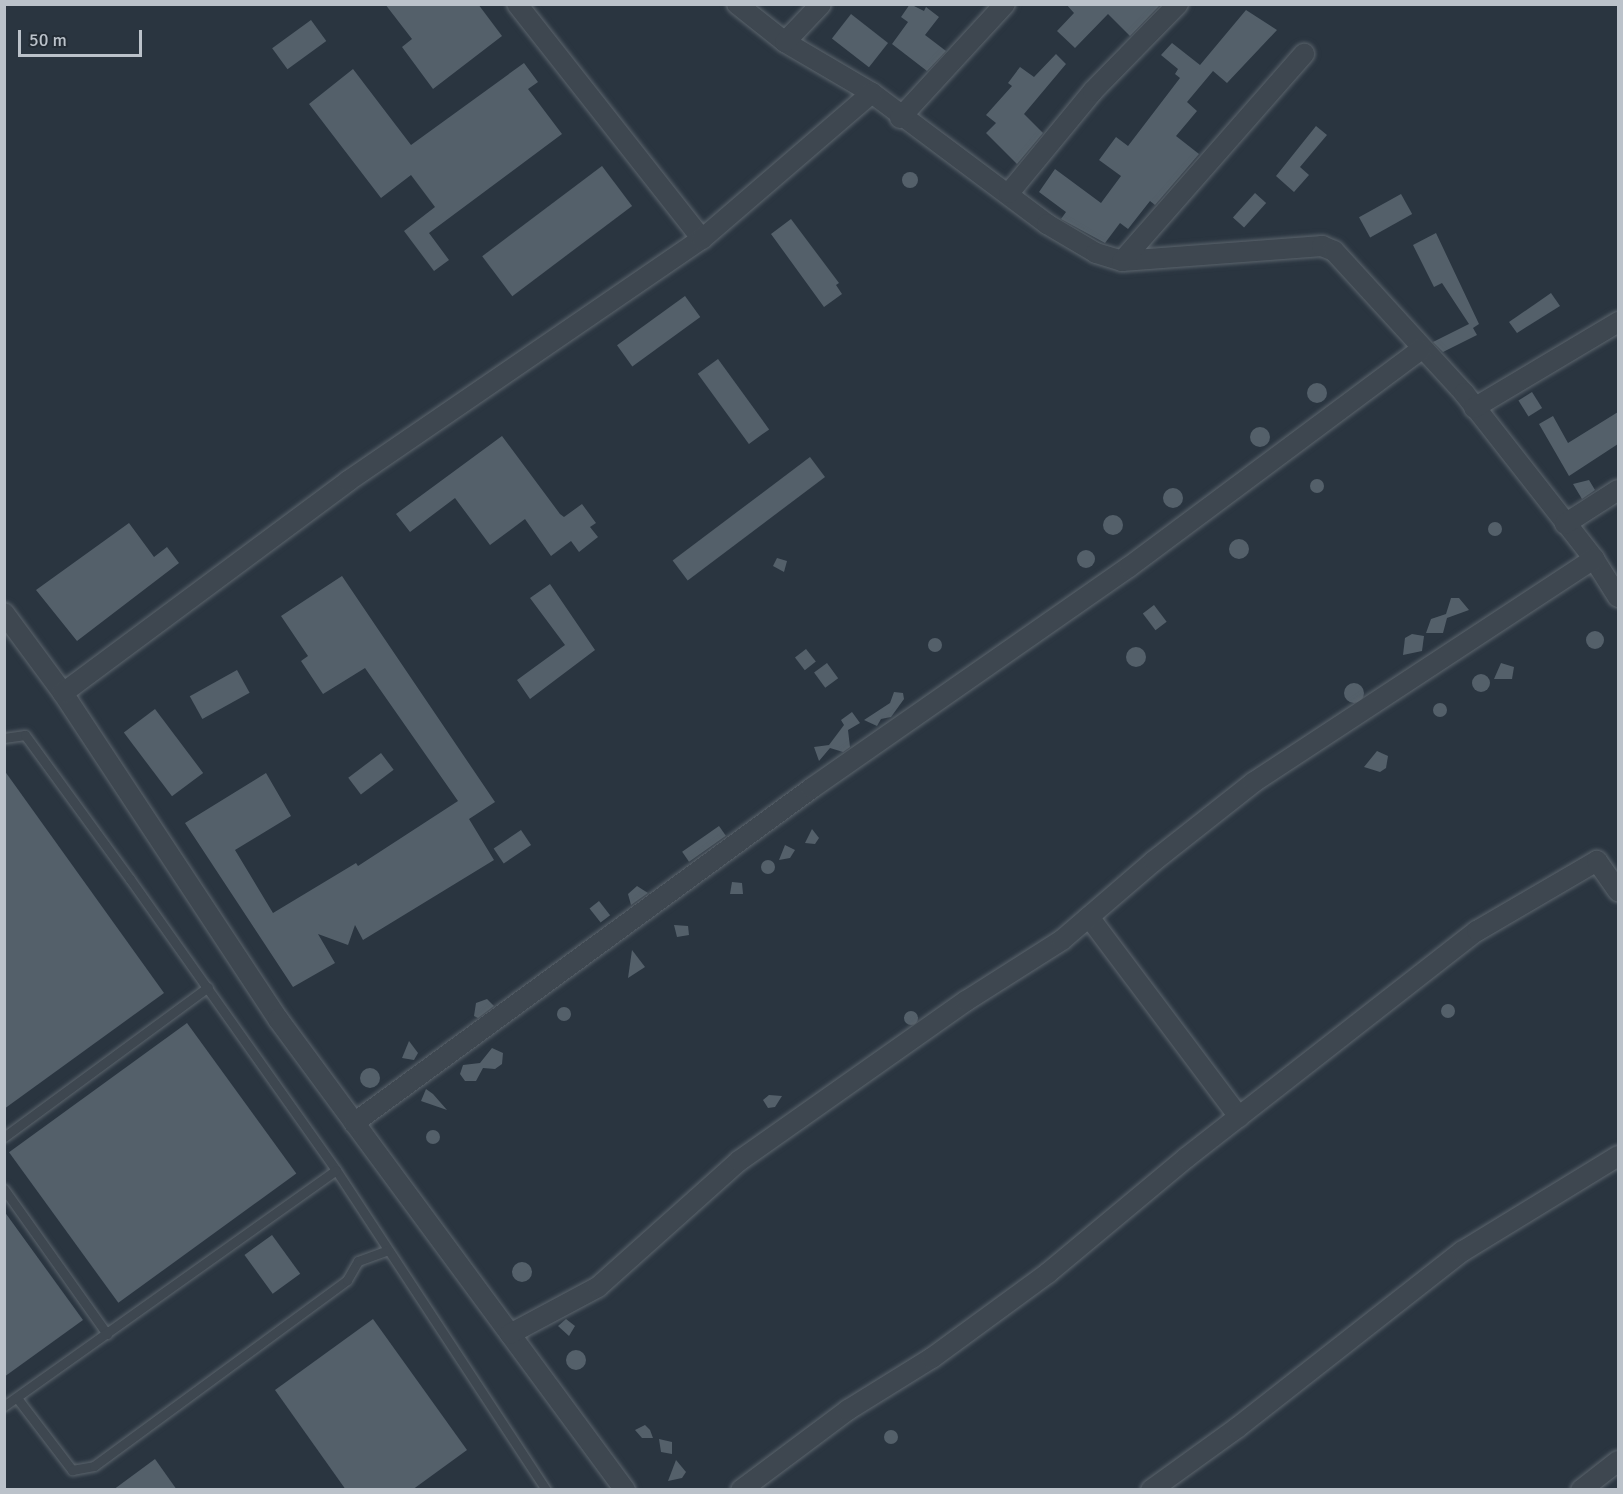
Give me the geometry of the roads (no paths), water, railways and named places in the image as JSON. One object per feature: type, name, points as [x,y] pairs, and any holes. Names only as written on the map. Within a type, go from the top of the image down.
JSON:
[{"type":"street","points":[[517,4],[702,239]]},
{"type":"street","points":[[737,4],[785,42],[872,93],[900,118],[1071,240],[1122,261],[1322,246],[1343,259],[1474,408],[1594,559],[1618,597]]},
{"type":"street","points":[[785,42],[821,4]]},
{"type":"street","points":[[900,118],[1005,4]]},
{"type":"street","points":[[1009,194],[1094,91],[1178,4]]},
{"type":"street","points":[[1122,261],[1304,54]]},
{"type":"street","points":[[63,693],[348,481],[702,239],[872,93]]},
{"type":"street","points":[[1474,408],[1618,322]]},
{"type":"street","points":[[354,1123],[812,788],[1129,567],[1421,350]]},
{"type":"street","points":[[1566,524],[1618,490]]},
{"type":"street","points":[[510,1334],[598,1287],[739,1161],[966,1001],[1062,940],[1254,782],[1594,559]]},
{"type":"street","points":[[4,613],[63,693],[278,1019],[625,1490]]},
{"type":"street","points":[[741,1490],[848,1410],[932,1358],[1048,1273],[1239,1117],[1478,931],[1592,863],[1601,863],[1618,891]]},
{"type":"street","points":[[1089,917],[1239,1117]]},
{"type":"street","points":[[1151,1490],[1237,1428],[1463,1251],[1618,1156]]},
{"type":"street","points":[[1581,1490],[1618,1461]]},
{"type":"lane","points":[[4,738],[25,735],[208,987],[336,1170],[386,1251],[546,1490]]},
{"type":"lane","points":[[4,1137],[208,987]]},
{"type":"lane","points":[[4,1407],[336,1170]]},
{"type":"lane","points":[[4,1189],[107,1334]]},
{"type":"lane","points":[[17,1398],[72,1470],[94,1466],[346,1280],[358,1261],[386,1251]]}]
